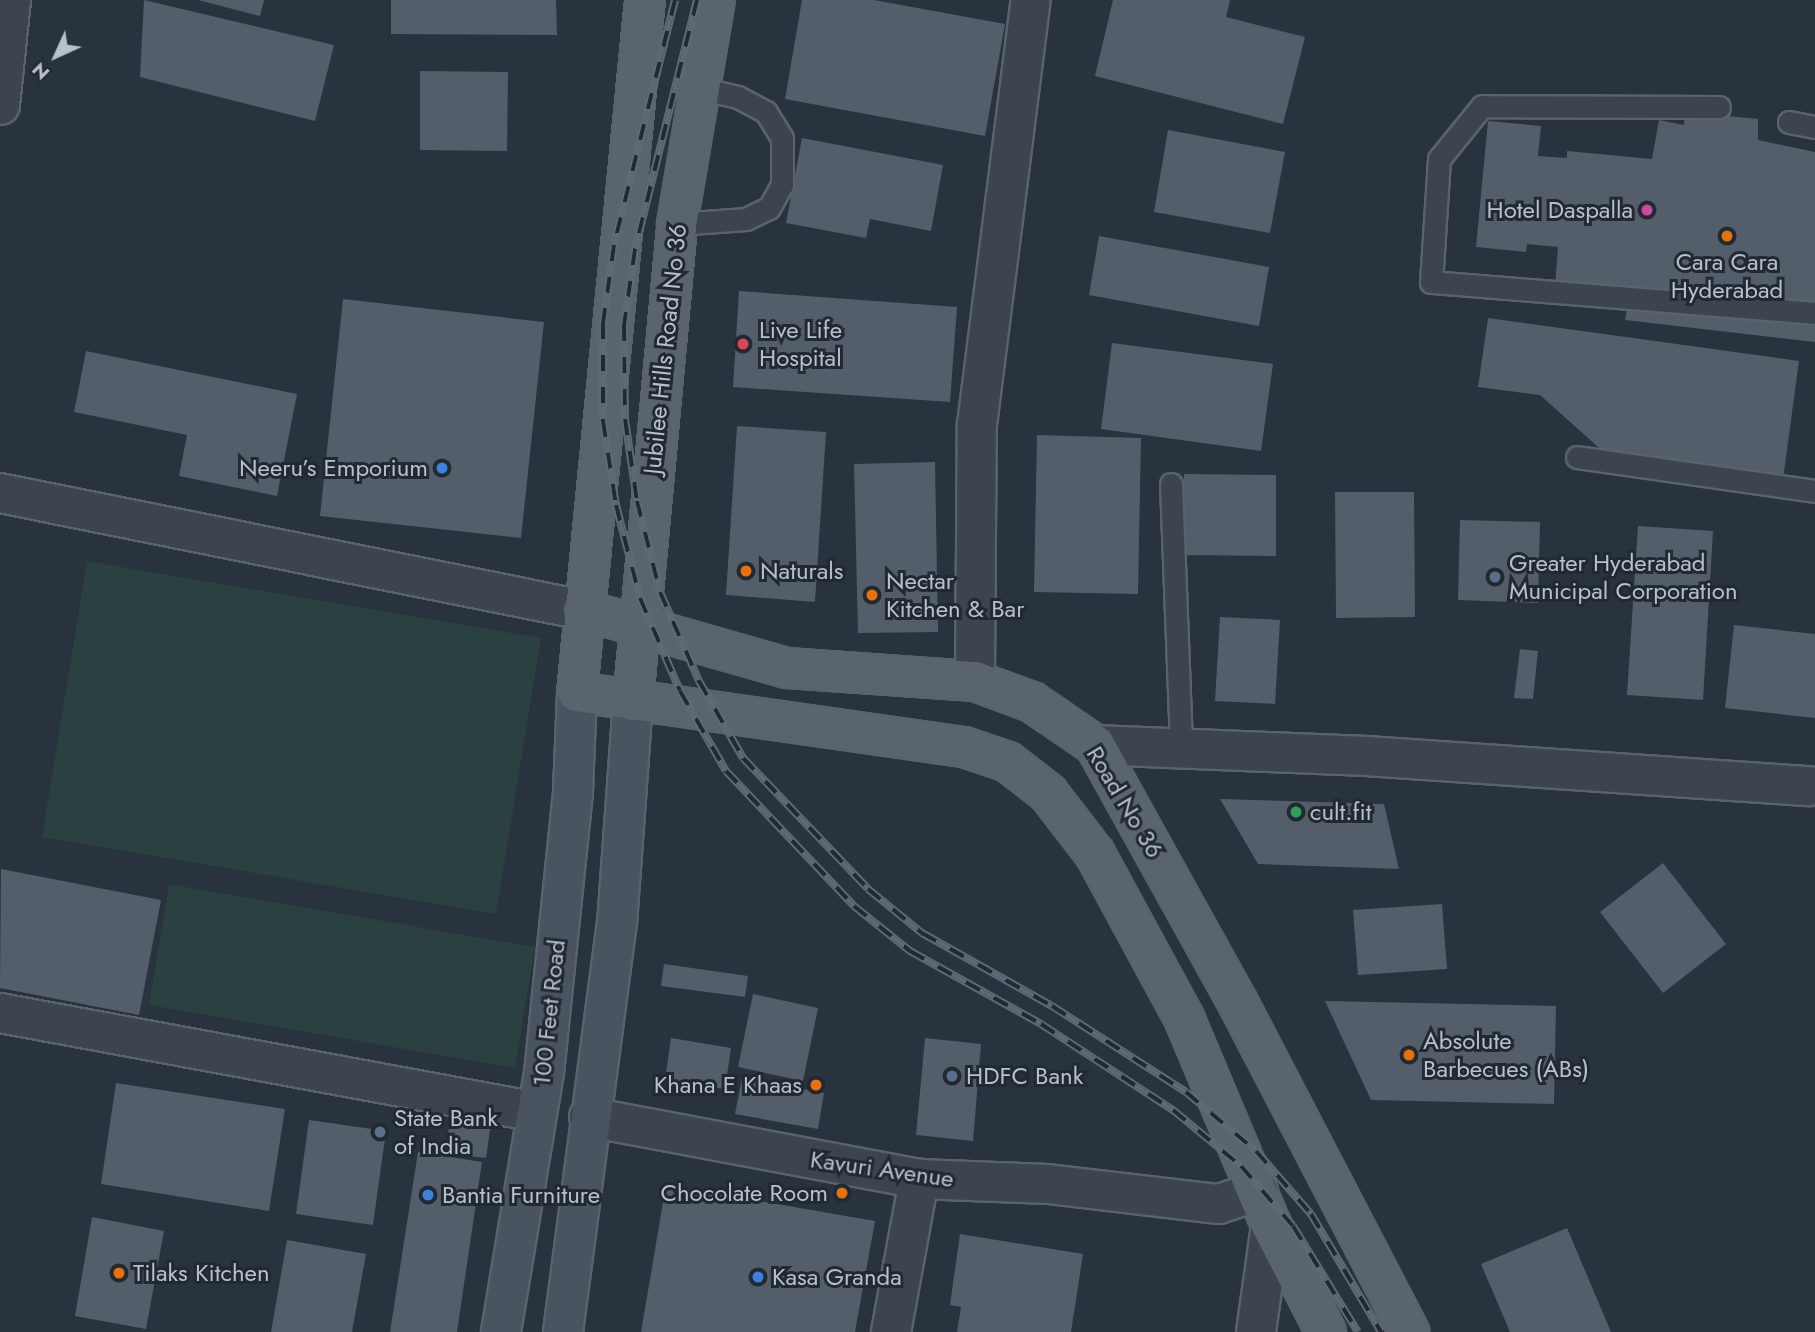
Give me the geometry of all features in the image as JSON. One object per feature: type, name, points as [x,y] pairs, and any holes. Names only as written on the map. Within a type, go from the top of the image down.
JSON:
[{"type":"main road","points":[[645,0],[577,692],[964,747],[1008,762],[1048,793],[1095,853],[1184,1018],[1265,1208],[1326,1332]]},
{"type":"main road","name":"Jubilee Hills Road No 36","points":[[633,701],[638,622],[677,224],[715,0]]},
{"type":"main road","name":"Road No 36","points":[[583,610],[638,622],[696,646],[788,668],[975,681],[1032,702],[1095,745],[1238,1003],[1409,1332]]},
{"type":"main road","name":"100 Feet Road","points":[[501,1332],[537,1112],[573,792],[577,692]]},
{"type":"main road","points":[[563,1332],[589,1117],[617,924],[633,701]]},
{"type":"street","points":[[0,105],[2,55],[11,0]]},
{"type":"street","points":[[975,681],[977,425],[1031,0]]},
{"type":"street","points":[[0,494],[583,610]]},
{"type":"street","points":[[1095,745],[1181,747],[1812,786]]},
{"type":"street","points":[[0,1013],[537,1112]]},
{"type":"street","name":"Kavuri Avenue","points":[[589,1117],[919,1179],[1048,1184],[1265,1208]]},
{"type":"street","points":[[891,1332],[919,1179]]},
{"type":"street","points":[[1256,1332],[1265,1208]]},
{"type":"lane","points":[[677,224],[746,219],[769,208],[782,185],[782,138],[766,112],[738,97],[700,88]]},
{"type":"lane","points":[[1719,107],[1482,106],[1439,159],[1431,282],[1815,313]]},
{"type":"lane","points":[[1788,122],[1815,127]]},
{"type":"lane","points":[[1577,457],[1815,491]]},
{"type":"lane","points":[[1171,484],[1181,747]]},
{"type":"green space","points":[[87,561],[541,638],[496,914],[42,837]]},
{"type":"green space","points":[[169,884],[535,947],[515,1068],[149,1005]]},
{"type":"building","points":[[144,0],[334,45],[315,121],[140,77]]},
{"type":"building","points":[[198,0],[264,0],[260,16]]},
{"type":"building","points":[[391,0],[556,0],[557,35],[391,34]]},
{"type":"building","points":[[802,0],[874,0],[1005,24],[985,136],[785,99]]},
{"type":"building","points":[[1113,0],[1230,0],[1226,17],[1305,37],[1283,124],[1095,76]]},
{"type":"building","points":[[420,71],[508,72],[507,151],[420,150]]},
{"type":"building","name":"Hotel Daspalla","points":[[1685,112],[1758,119],[1758,140],[1815,152],[1815,342],[1625,320],[1630,292],[1555,285],[1558,247],[1527,244],[1526,252],[1476,247],[1488,121],[1541,126],[1538,156],[1567,158],[1567,151],[1652,159],[1659,120],[1684,125]]},
{"type":"building","points":[[1168,130],[1285,152],[1270,233],[1154,212]]},
{"type":"building","points":[[802,138],[943,165],[931,231],[870,219],[866,238],[786,223]]},
{"type":"building","points":[[1099,236],[1269,267],[1259,326],[1089,295]]},
{"type":"building","points":[[739,291],[957,307],[950,402],[733,387]]},
{"type":"building","points":[[343,299],[544,322],[521,538],[320,516]]},
{"type":"building","points":[[1488,318],[1799,361],[1783,479],[1607,455],[1540,395],[1478,387]]},
{"type":"building","points":[[1112,343],[1273,364],[1261,451],[1101,429]]},
{"type":"building","points":[[86,351],[297,394],[277,496],[179,476],[187,435],[74,412]]},
{"type":"building","points":[[737,426],[826,432],[815,602],[726,595]]},
{"type":"building","points":[[1037,435],[1141,438],[1138,594],[1034,592]]},
{"type":"building","points":[[935,462],[938,632],[858,633],[854,464]]},
{"type":"building","points":[[1184,474],[1276,475],[1276,556],[1184,555]]},
{"type":"building","points":[[1335,492],[1414,492],[1415,617],[1336,618]]},
{"type":"building","points":[[1460,520],[1540,522],[1538,603],[1458,600]]},
{"type":"building","points":[[1638,526],[1713,531],[1703,700],[1627,695]]},
{"type":"building","points":[[1220,617],[1280,620],[1275,704],[1215,701]]},
{"type":"building","points":[[1734,625],[1815,634],[1815,718],[1725,708]]},
{"type":"building","points":[[1520,649],[1538,651],[1533,699],[1514,698]]},
{"type":"building","points":[[1220,799],[1384,804],[1399,869],[1258,864]]},
{"type":"building","points":[[1663,863],[1726,944],[1663,993],[1600,912]]},
{"type":"building","points":[[1,869],[161,900],[139,1015],[0,988]]},
{"type":"building","points":[[1442,904],[1447,969],[1358,975],[1353,910]]},
{"type":"building","points":[[664,964],[748,976],[745,997],[661,986]]},
{"type":"building","points":[[753,994],[818,1008],[803,1081],[738,1067]]},
{"type":"building","points":[[1325,1001],[1556,1006],[1554,1104],[1371,1100]]},
{"type":"building","points":[[671,1038],[731,1048],[725,1089],[665,1080]]},
{"type":"building","points":[[925,1038],[981,1044],[973,1141],[916,1135]]},
{"type":"building","points":[[742,1078],[824,1093],[818,1129],[735,1114]]},
{"type":"building","points":[[116,1083],[285,1109],[269,1211],[101,1184]]},
{"type":"building","points":[[450,1118],[491,1123],[486,1158],[446,1154]]},
{"type":"building","points":[[309,1120],[386,1131],[373,1225],[296,1214]]},
{"type":"building","points":[[418,1152],[482,1162],[457,1332],[390,1332]]},
{"type":"building","name":"Kasa Granda","points":[[666,1185],[875,1221],[855,1332],[641,1332]]},
{"type":"building","name":"Tilaks Kitchen","points":[[92,1217],[164,1231],[146,1329],[75,1316]]},
{"type":"building","points":[[1567,1228],[1611,1332],[1510,1332],[1481,1264]]},
{"type":"building","points":[[960,1234],[1083,1254],[1071,1332],[957,1332],[961,1307],[950,1305]]},
{"type":"building","points":[[287,1240],[366,1254],[352,1332],[271,1332]]},
{"type":"railway","points":[[675,0],[614,245],[603,323],[603,421],[616,505],[640,598],[680,691],[726,771],[854,906],[910,951],[1041,1024],[1173,1110],[1241,1166],[1293,1226],[1358,1332]]},
{"type":"railway","points":[[697,0],[635,249],[624,325],[625,419],[637,501],[660,592],[699,681],[743,758],[868,889],[922,933],[1052,1006],[1186,1092],[1256,1151],[1311,1214],[1381,1332]]},
{"type":"place","name":"Hotel Daspalla","points":[[1647,210]]},
{"type":"place","name":"Cara Cara Hyderabad","points":[[1727,236]]},
{"type":"place","name":"Live Life Hospital","points":[[743,344]]},
{"type":"place","name":"Neeru’s Emporium","points":[[442,468]]},
{"type":"place","name":"Naturals","points":[[746,571]]},
{"type":"place","name":"Greater Hyderabad Municipal Corporation","points":[[1495,577]]},
{"type":"place","name":"Nectar Kitchen & Bar","points":[[872,595]]},
{"type":"place","name":"cult.fit","points":[[1296,812]]},
{"type":"place","name":"Absolute Barbecues (ABs)","points":[[1409,1055]]},
{"type":"place","name":"HDFC Bank","points":[[952,1076]]},
{"type":"place","name":"Khana E Khaas","points":[[816,1085]]},
{"type":"place","name":"State Bank of India","points":[[380,1132]]},
{"type":"place","name":"Chocolate Room","points":[[842,1193]]},
{"type":"place","name":"Bantia Furniture","points":[[428,1195]]},
{"type":"place","name":"Tilaks Kitchen","points":[[119,1273]]},
{"type":"place","name":"Kasa Granda","points":[[758,1277]]}]
